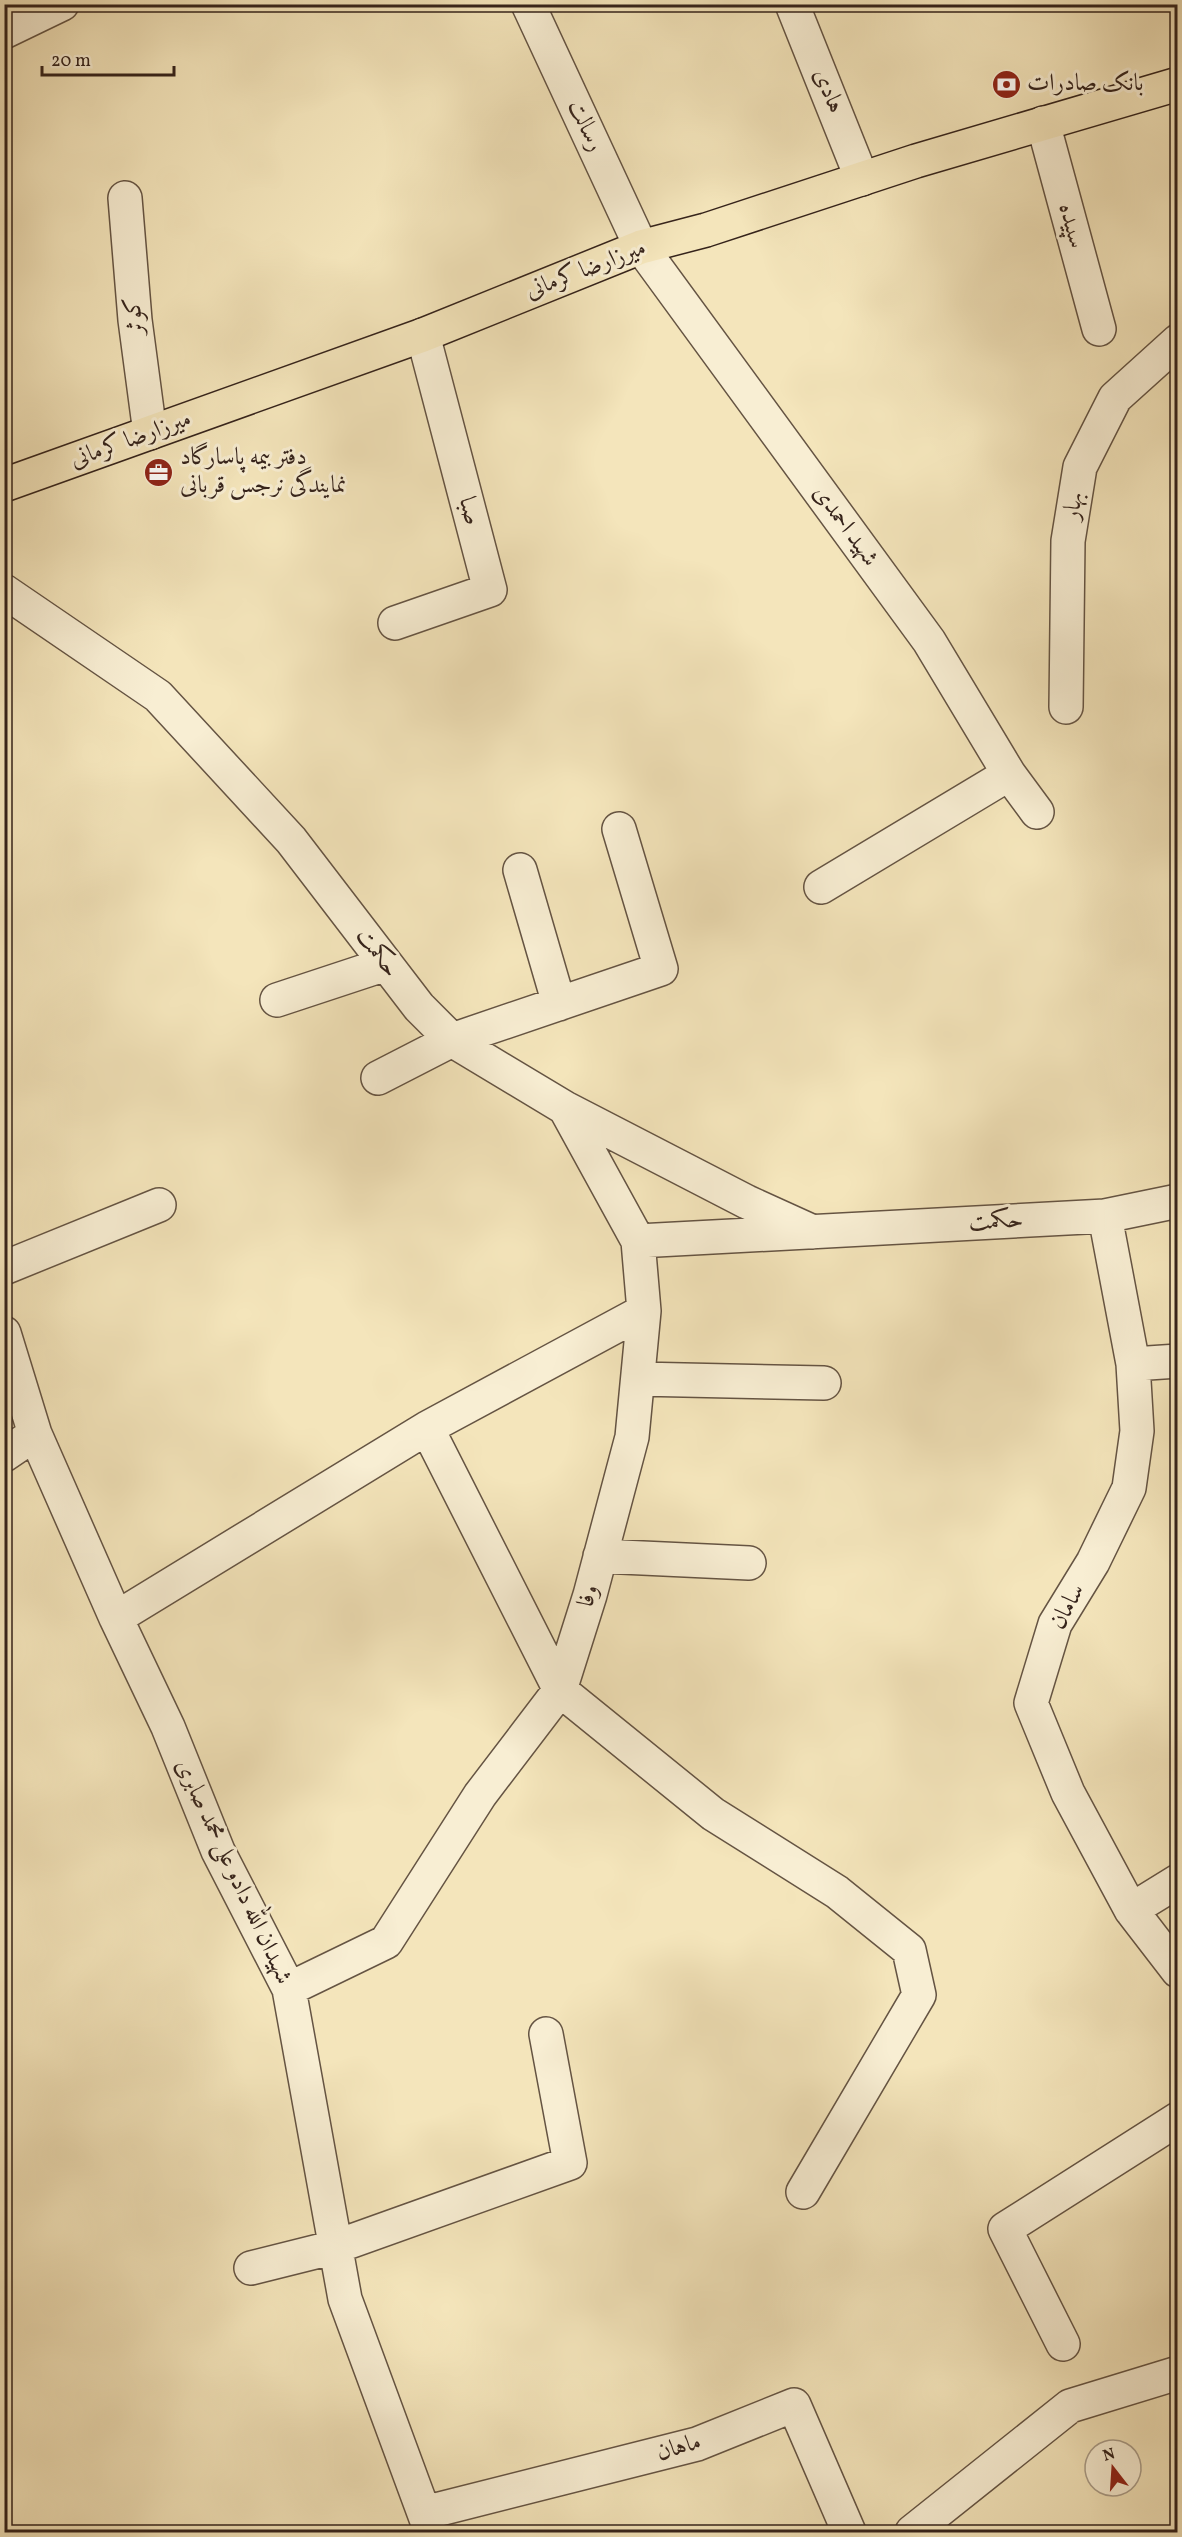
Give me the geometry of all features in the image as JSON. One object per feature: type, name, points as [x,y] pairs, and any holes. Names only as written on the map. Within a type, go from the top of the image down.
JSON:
[{"type":"main road","name":"میرزارضا کرمانی","points":[[4,485],[423,335],[641,247],[706,230],[1043,123],[1178,84]]},
{"type":"street","points":[[4,32],[62,4]]},
{"type":"street","name":"رسالت","points":[[528,4],[641,247]]},
{"type":"street","name":"هادی","points":[[792,4],[862,179]]},
{"type":"street","name":"سپیده","points":[[1043,123],[1099,329]]},
{"type":"street","name":"کوثر","points":[[125,198],[135,320],[150,433]]},
{"type":"street","name":"شهید احمدی","points":[[641,247],[929,641],[1009,774],[1037,812]]},
{"type":"street","name":"صبا","points":[[395,623],[490,590],[423,335]]},
{"type":"street","name":"بهار","points":[[1066,706],[1068,541],[1080,467],[1115,398],[1178,341]]},
{"type":"street","name":"حکمت","points":[[4,591],[158,696],[291,840],[419,1007],[452,1040],[564,1108],[747,1202],[813,1232]]},
{"type":"street","points":[[821,887],[1009,774]]},
{"type":"street","points":[[378,1078],[452,1040],[661,969],[620,829]]},
{"type":"street","points":[[520,870],[559,1004]]},
{"type":"street","points":[[277,1000],[386,964]]},
{"type":"street","name":"وفا","points":[[289,1989],[386,1942],[480,1795],[560,1690],[632,1437],[644,1311],[638,1241],[564,1108]]},
{"type":"street","name":"حکمت","points":[[638,1241],[1105,1216],[1178,1201]]},
{"type":"street","points":[[4,1268],[159,1205]]},
{"type":"street","name":"سامان","points":[[1105,1216],[1132,1364],[1137,1431],[1129,1488],[1093,1562],[1055,1624],[1031,1703],[1068,1792],[1131,1910],[1178,1971]]},
{"type":"street","points":[[116,1618],[427,1428],[644,1311]]},
{"type":"street","name":"شهیدان الله دادو علی محمد صابری","points":[[4,1333],[35,1434],[116,1618],[168,1727],[218,1851],[289,1989],[345,2299],[428,2523]]},
{"type":"street","points":[[1132,1364],[1178,1361]]},
{"type":"street","points":[[638,1379],[824,1383]]},
{"type":"street","points":[[427,1428],[560,1690],[713,1814],[837,1892],[909,1950],[919,1995],[802,2192]]},
{"type":"street","points":[[4,1455],[35,1434]]},
{"type":"street","points":[[600,1556],[749,1563]]},
{"type":"street","points":[[1131,1910],[1178,1881]]},
{"type":"street","points":[[251,2268],[335,2247],[570,2163],[546,2034]]},
{"type":"street","points":[[1063,2344],[1005,2229],[1178,2119]]},
{"type":"street","points":[[912,2532],[1070,2406],[1178,2373]]},
{"type":"street","name":"ماهان","points":[[428,2523],[697,2444],[794,2405],[849,2532]]},
{"type":"place","name":"بانک صادرات","points":[[1006,84]]},
{"type":"place","name":"دفتر بیمه پاسارگاد نمایندگی نرجس قربانی","points":[[159,472]]}]
